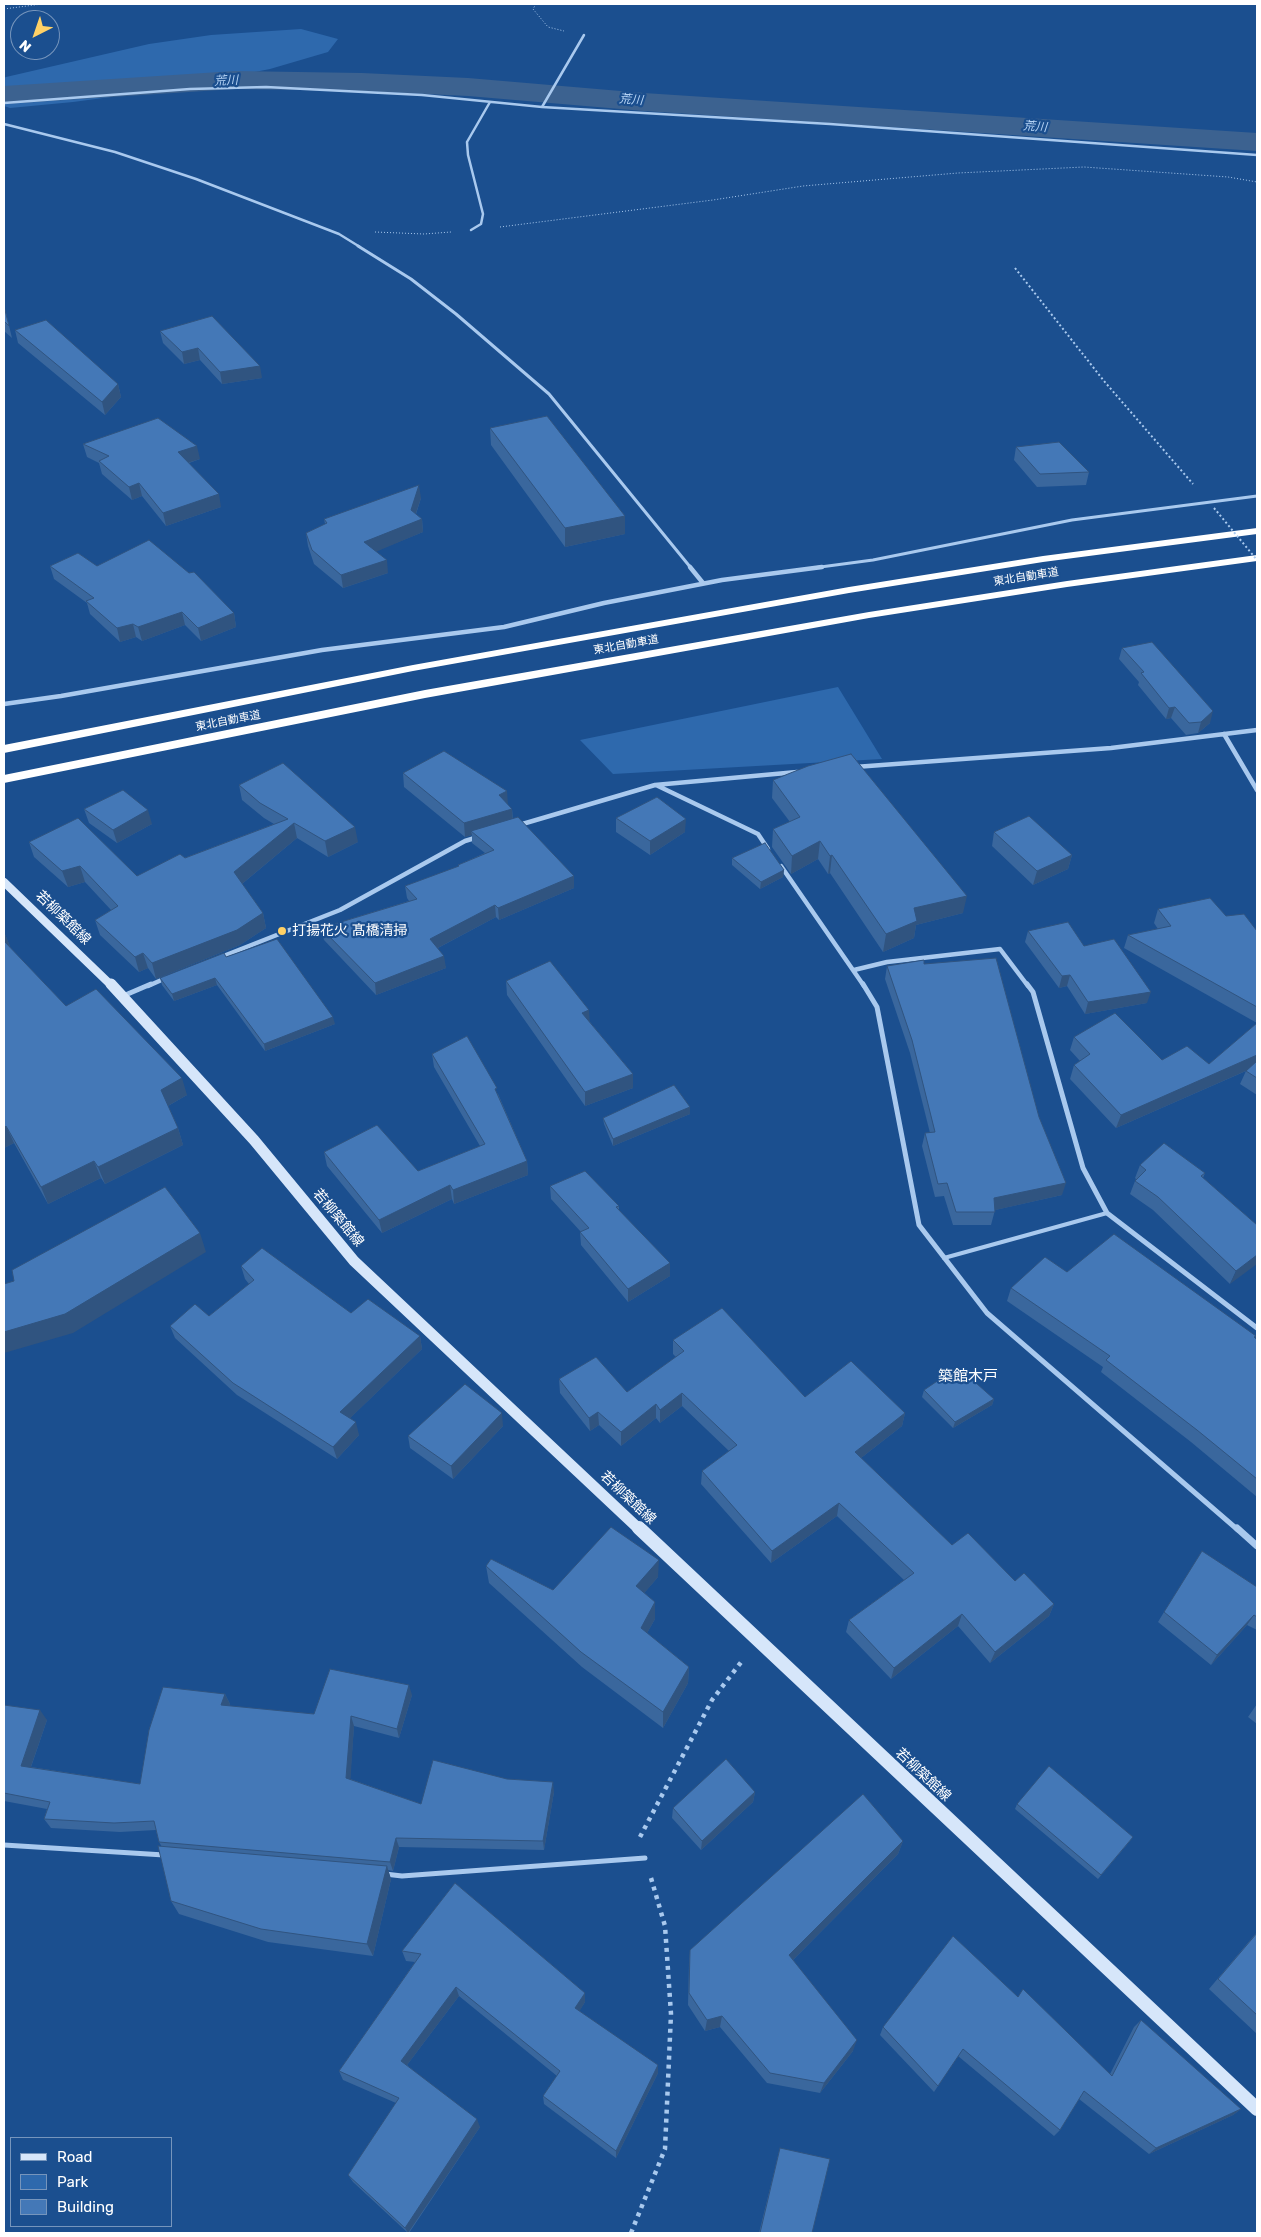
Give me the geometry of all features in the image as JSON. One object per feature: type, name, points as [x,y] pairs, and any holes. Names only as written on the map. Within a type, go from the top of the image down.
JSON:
[{"type":"highway","name":"東北自動車道","points":[[4,749],[413,668],[849,590],[1043,559],[1257,531]]},
{"type":"highway","name":"東北自動車道","points":[[4,779],[425,694],[869,615],[1067,584],[1257,559]]},
{"type":"main road","name":"若柳築館線","points":[[4,882],[123,996],[254,1140],[354,1261],[1257,2109]]},
{"type":"street","points":[[542,107],[584,35]]},
{"type":"street","points":[[4,104],[190,90],[266,87],[422,95],[542,107],[840,125],[1257,155]]},
{"type":"street","points":[[471,230],[481,224],[483,214],[468,155],[467,142],[490,102]]},
{"type":"street","points":[[4,124],[115,152],[196,179],[339,234],[411,279],[456,314],[549,394],[703,583]]},
{"type":"street","points":[[4,704],[61,696],[228,665],[322,650],[504,627],[604,603],[703,583],[873,560],[1072,520],[1257,496]]},
{"type":"street","points":[[850,767],[1111,748],[1257,730]]},
{"type":"street","points":[[1224,734],[1257,790]]},
{"type":"street","points":[[512,827],[655,785],[801,772]]},
{"type":"street","points":[[655,785],[758,834],[878,1007],[919,1225],[987,1313],[1257,1546]]},
{"type":"street","points":[[213,960],[340,910],[464,841],[484,836]]},
{"type":"street","points":[[854,970],[887,962],[1000,948],[1033,992],[1083,1168],[1107,1213],[1257,1328]]},
{"type":"street","points":[[123,996],[168,978]]},
{"type":"lane","points":[[944,1258],[1107,1213]]},
{"type":"lane","points":[[4,1845],[175,1856]]},
{"type":"lane","points":[[382,1874],[402,1876],[645,1858]]},
{"type":"path","points":[[4,9],[42,4]]},
{"type":"path","points":[[536,4],[534,9],[548,27],[584,35]]},
{"type":"path","points":[[339,234],[378,231],[424,234],[471,230],[646,209],[803,186],[958,174],[1084,167],[1228,177],[1257,182]]},
{"type":"path","points":[[1015,268],[1104,382],[1208,502]]},
{"type":"path","points":[[1214,508],[1257,559]]},
{"type":"path","points":[[631,2233],[665,2149],[671,2014],[665,1926],[639,1840],[712,1700],[758,1641]]},
{"type":"green space","points":[[301,29],[338,39],[328,52],[270,69],[163,90],[73,102],[10,108],[4,106],[4,78],[6,77],[149,44],[211,35]]},
{"type":"green space","points":[[838,687],[882,759],[613,774],[580,740]]},
{"type":"building","points":[[4,306],[9,326],[4,321]]},
{"type":"building","points":[[212,316],[260,366],[220,372],[198,348],[182,352],[160,331]]},
{"type":"building","points":[[46,320],[118,384],[102,402],[15,330]]},
{"type":"building","points":[[547,416],[625,516],[565,528],[490,428]]},
{"type":"building","points":[[158,418],[197,446],[178,452],[219,494],[163,513],[139,483],[129,487],[99,461],[109,456],[83,444]]},
{"type":"building","points":[[1059,442],[1089,472],[1040,474],[1016,447]]},
{"type":"building","points":[[419,485],[411,510],[422,519],[364,542],[387,560],[341,575],[312,550],[306,533],[327,523],[324,519]]},
{"type":"building","points":[[149,540],[189,573],[194,572],[234,613],[198,628],[182,612],[138,627],[133,624],[117,628],[86,601],[94,598],[50,566],[78,553],[97,566]]},
{"type":"building","points":[[1152,642],[1213,711],[1201,722],[1189,723],[1175,707],[1169,708],[1141,673],[1144,672],[1122,648]]},
{"type":"building","points":[[444,751],[507,791],[499,795],[512,809],[464,823],[403,773]]},
{"type":"building","points":[[851,754],[967,896],[914,908],[917,921],[886,934],[832,855],[830,856],[820,841],[792,856],[773,829],[800,817],[773,780],[808,766]]},
{"type":"building","points":[[283,763],[355,827],[325,841],[294,823],[234,872],[263,913],[237,930],[152,963],[143,953],[135,957],[95,920],[118,906],[80,866],[62,871],[29,842],[78,818],[137,876],[180,854],[185,858],[288,819],[260,803],[239,785]]},
{"type":"building","points":[[123,790],[148,810],[113,830],[84,809]]},
{"type":"building","points":[[657,797],[686,819],[650,841],[616,818]]},
{"type":"building","points":[[1029,816],[1072,855],[1037,871],[994,832]]},
{"type":"building","points":[[518,817],[574,876],[498,908],[495,905],[430,939],[444,956],[375,983],[321,928],[417,899],[405,886],[459,866],[494,850],[471,831]]},
{"type":"building","points":[[765,843],[784,870],[761,882],[732,858]]},
{"type":"building","points":[[1210,898],[1226,916],[1244,914],[1257,931],[1257,1007],[1128,935],[1171,926],[1158,909]]},
{"type":"building","points":[[1068,922],[1084,946],[1114,939],[1151,992],[1088,1002],[1070,975],[1062,976],[1028,931]]},
{"type":"building","points":[[277,939],[333,1017],[264,1044],[215,978],[172,994],[160,978],[224,953],[226,957]]},
{"type":"building","points":[[4,941],[66,1006],[96,989],[182,1078],[161,1090],[178,1128],[98,1167],[94,1161],[41,1187],[6,1126],[4,1128]]},
{"type":"building","points":[[996,958],[1039,1117],[1066,1183],[994,1198],[995,1212],[956,1212],[947,1183],[938,1184],[925,1133],[935,1132],[912,1040],[887,966],[924,960],[924,964]]},
{"type":"building","points":[[550,961],[589,1010],[582,1013],[633,1074],[585,1092],[506,981]]},
{"type":"building","points":[[1115,1013],[1162,1060],[1187,1046],[1209,1064],[1257,1023],[1257,1055],[1121,1115],[1074,1065],[1090,1054],[1074,1037]]},
{"type":"building","points":[[467,1036],[497,1088],[495,1089],[527,1161],[453,1190],[450,1185],[379,1220],[324,1152],[377,1125],[418,1171],[485,1144],[432,1054]]},
{"type":"building","points":[[1257,1061],[1257,1078],[1246,1071]]},
{"type":"building","points":[[674,1085],[690,1107],[613,1139],[603,1118]]},
{"type":"building","points":[[1164,1143],[1205,1173],[1201,1176],[1257,1225],[1257,1255],[1236,1271],[1158,1197],[1135,1181],[1146,1170],[1140,1165]]},
{"type":"building","points":[[585,1171],[619,1206],[616,1207],[670,1263],[628,1289],[580,1232],[589,1228],[550,1186]]},
{"type":"building","points":[[165,1187],[200,1233],[65,1314],[4,1332],[4,1284],[14,1281],[12,1270]]},
{"type":"building","points":[[1114,1234],[1256,1336],[1254,1337],[1257,1340],[1257,1479],[1106,1360],[1110,1356],[1011,1288],[1045,1257],[1067,1272]]},
{"type":"building","points":[[262,1248],[351,1313],[368,1299],[420,1336],[340,1412],[356,1422],[333,1447],[233,1383],[170,1326],[195,1304],[209,1316],[254,1280],[241,1266]]},
{"type":"building","points":[[722,1308],[805,1397],[851,1361],[905,1413],[855,1452],[952,1545],[968,1533],[1015,1581],[1024,1573],[1054,1604],[995,1652],[962,1614],[894,1668],[849,1620],[914,1573],[839,1503],[772,1551],[702,1471],[737,1445],[682,1393],[660,1410],[656,1404],[621,1432],[598,1412],[589,1418],[559,1379],[596,1357],[627,1392],[684,1351],[673,1340]]},
{"type":"building","points":[[958,1367],[994,1399],[955,1422],[924,1390]]},
{"type":"building","points":[[465,1384],[502,1413],[451,1466],[408,1436]]},
{"type":"building","points":[[611,1527],[659,1560],[636,1586],[655,1602],[641,1628],[689,1667],[663,1712],[581,1652],[486,1566],[491,1559],[553,1590]]},
{"type":"building","points":[[1202,1551],[1257,1587],[1257,1617],[1254,1615],[1217,1655],[1164,1612]]},
{"type":"building","points":[[330,1669],[409,1685],[397,1729],[351,1716],[346,1778],[421,1804],[433,1760],[507,1779],[553,1782],[543,1841],[396,1838],[390,1862],[159,1842],[154,1821],[114,1823],[44,1819],[50,1802],[4,1793],[4,1705],[40,1710],[21,1766],[140,1784],[149,1730],[163,1687],[225,1694],[221,1705],[314,1714]]},
{"type":"building","points":[[726,1759],[755,1792],[702,1841],[673,1808]]},
{"type":"building","points":[[1049,1766],[1133,1837],[1101,1875],[1017,1804]]},
{"type":"building","points":[[863,1794],[903,1841],[789,1955],[857,2040],[824,2083],[770,2073],[722,2016],[707,2020],[689,1993],[690,1950]]},
{"type":"building","points":[[158,1846],[387,1866],[367,1944],[261,1929],[171,1901]]},
{"type":"building","points":[[455,1883],[585,1993],[575,2008],[658,2065],[616,2151],[543,2096],[560,2071],[456,1987],[401,2061],[477,2119],[405,2228],[348,2175],[399,2098],[339,2071],[421,1954],[402,1951]]},
{"type":"building","points":[[1257,1933],[1257,2015],[1218,1979]]},
{"type":"building","points":[[953,1936],[1018,1997],[1023,1989],[1112,2076],[1141,2020],[1241,2109],[1156,2148],[1084,2091],[1060,2130],[963,2049],[938,2086],[883,2027]]},
{"type":"building","points":[[780,2148],[830,2159],[812,2233],[760,2233]]},
{"type":"waterway","name":"荒川","points":[[4,95],[235,80],[362,82],[468,87],[644,102],[1257,142]]},
{"type":"place","name":"打揚花火 髙橋清掃","points":[[282,931]]},
{"type":"district","name":"築館木戸","points":[[968,1377]]}]
